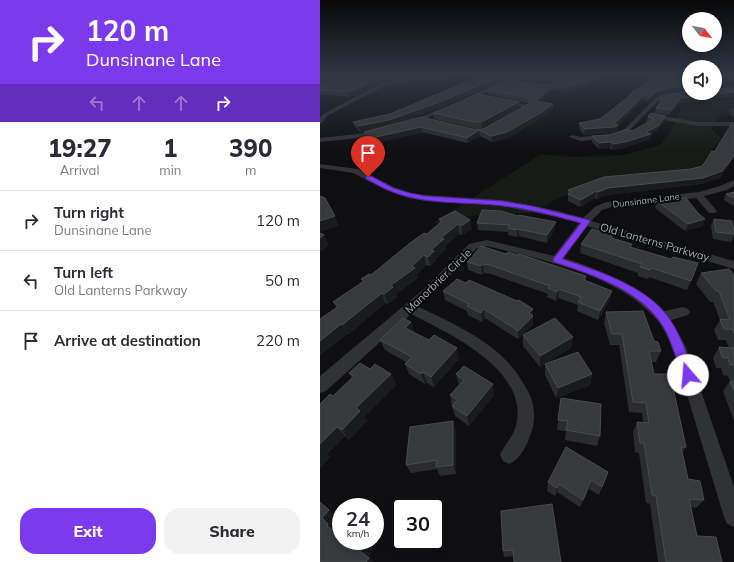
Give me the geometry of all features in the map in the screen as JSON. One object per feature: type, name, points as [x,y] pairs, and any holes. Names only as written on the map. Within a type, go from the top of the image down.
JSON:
[{"type":"street","points":[[320,122],[323,114],[351,100]]},
{"type":"street","points":[[404,125],[422,119],[464,100]]},
{"type":"street","points":[[503,100],[528,106],[513,116]]},
{"type":"street","points":[[572,138],[581,139],[614,136],[626,131],[656,100]]},
{"type":"street","points":[[641,114],[698,124],[733,124]]},
{"type":"street","points":[[422,119],[437,122]]},
{"type":"street","points":[[320,140],[358,136],[389,129]]},
{"type":"street","name":"Old Lanterns Parkway","points":[[320,166],[355,171],[391,189],[409,195],[425,198],[502,203],[532,208],[734,265]]},
{"type":"street","name":"Dunsinane Lane","points":[[557,260],[586,222],[599,208],[613,203],[698,194],[734,184]]},
{"type":"street","points":[[698,194],[712,212]]},
{"type":"street","name":"Manorbrier Circle","points":[[320,386],[429,291],[468,250],[480,243],[495,244],[557,260],[605,276],[643,299],[662,317],[679,347],[734,517]]},
{"type":"street","points":[[410,308],[486,349],[503,363],[515,379],[524,400],[527,416],[525,430],[518,445],[509,455]]},
{"type":"street","points":[[662,317],[683,312]]},
{"type":"shaded area","points":[[734,100],[734,112],[722,113],[711,129],[722,138],[693,174],[606,183],[559,198],[530,213],[477,215],[432,224],[541,154],[573,157],[624,155],[660,145],[669,134],[681,109],[687,104]]},
{"type":"building","points":[[423,100],[444,100],[389,120],[358,126],[353,122],[390,114]]},
{"type":"building","points":[[463,100],[510,100],[519,102],[481,122],[474,122],[433,113]]},
{"type":"building","points":[[530,100],[553,104],[507,132],[491,136],[479,130],[467,138],[421,127],[371,138],[364,132],[421,117],[473,129],[483,129],[532,102]]},
{"type":"building","points":[[624,100],[639,100],[614,124],[618,125],[614,127],[585,129],[579,123],[600,119]]},
{"type":"building","points":[[662,100],[679,100],[671,110],[656,108]]},
{"type":"building","points":[[651,113],[666,116],[658,126],[646,132],[651,134],[613,144],[611,142],[599,143],[592,136],[609,135],[627,129],[632,131],[654,119],[648,117]]},
{"type":"building","points":[[732,123],[734,126],[734,154],[732,159],[722,171],[703,178],[608,188],[598,192],[596,191],[581,200],[568,194],[572,192],[568,190],[604,177],[691,169],[702,166],[712,151],[714,152]]},
{"type":"building","points":[[734,192],[734,198],[726,194]]},
{"type":"building","points":[[320,196],[325,198],[335,216],[320,221]]},
{"type":"building","points":[[686,198],[705,219],[688,224],[657,201],[664,200],[663,199]]},
{"type":"building","points":[[482,210],[501,211],[518,216],[556,222],[547,235],[508,228],[510,225],[477,223]]},
{"type":"building","points":[[455,211],[470,220],[461,226],[458,224],[441,238],[444,239],[431,250],[434,251],[428,257],[424,255],[412,266],[415,268],[391,285],[393,287],[384,294],[382,293],[320,341],[320,319],[339,306],[333,302],[364,281],[361,279],[369,274],[371,275],[410,243],[424,233],[427,234],[442,221],[439,219]]},
{"type":"building","points":[[714,219],[732,221],[734,234],[716,232]]},
{"type":"building","points":[[592,229],[613,235],[611,238],[632,244],[630,247],[671,259],[673,257],[698,263],[691,281],[652,268],[650,270],[640,267],[642,264],[581,244]]},
{"type":"building","points":[[481,246],[506,254],[508,252],[519,254],[586,276],[584,280],[612,291],[600,311],[578,302],[581,297],[559,289],[557,292],[548,288],[550,286],[490,265],[483,264],[481,266],[467,262]]},
{"type":"building","points":[[729,269],[734,275],[734,333],[733,330],[724,329],[720,319],[730,320],[719,291],[716,291],[701,273]]},
{"type":"building","points":[[457,279],[466,283],[469,280],[517,301],[519,300],[533,309],[529,313],[533,316],[518,331],[484,309],[481,313],[467,306],[469,304],[443,291]]},
{"type":"building","points":[[643,311],[654,341],[658,342],[661,351],[649,351],[654,374],[670,374],[686,447],[681,447],[688,479],[700,481],[704,500],[689,499],[697,536],[716,537],[722,562],[666,562],[656,496],[652,495],[644,443],[640,443],[637,422],[649,423],[646,403],[633,402],[622,334],[612,334],[606,312]]},
{"type":"building","points":[[403,318],[411,322],[405,328],[429,340],[434,335],[457,348],[431,377],[423,372],[421,374],[405,364],[412,357],[380,340]]},
{"type":"building","points":[[555,318],[573,337],[540,356],[523,335]]},
{"type":"building","points":[[719,347],[734,348],[734,365],[730,365],[728,358],[722,357]]},
{"type":"building","points":[[578,352],[592,374],[558,388],[545,364]]},
{"type":"building","points":[[360,363],[370,369],[375,364],[391,374],[356,408],[360,411],[342,430],[337,427],[320,444],[320,404],[330,394],[333,396],[354,376],[349,373]]},
{"type":"building","points":[[464,366],[493,384],[467,416],[452,406],[457,400],[450,395],[464,380],[456,374]]},
{"type":"building","points":[[730,381],[734,381],[734,391]]},
{"type":"building","points":[[561,398],[601,404],[600,436],[566,430],[568,421],[558,420]]},
{"type":"building","points":[[453,421],[453,465],[436,467],[437,460],[406,465],[410,427]]},
{"type":"building","points":[[566,447],[608,472],[602,487],[591,480],[583,500],[559,484],[557,488],[548,482]]},
{"type":"building","points":[[320,502],[329,510],[322,518],[328,524],[327,526],[332,530],[332,550],[361,550],[360,551],[369,558],[366,562],[320,562]]},
{"type":"building","points":[[552,504],[561,562],[514,562],[513,550],[503,551],[501,511]]},
{"type":"route","points":[[368,177],[391,189],[409,195],[425,198],[460,199],[502,203],[532,208],[586,222],[557,260],[605,276],[643,299],[662,317],[679,347],[688,375]]}]
